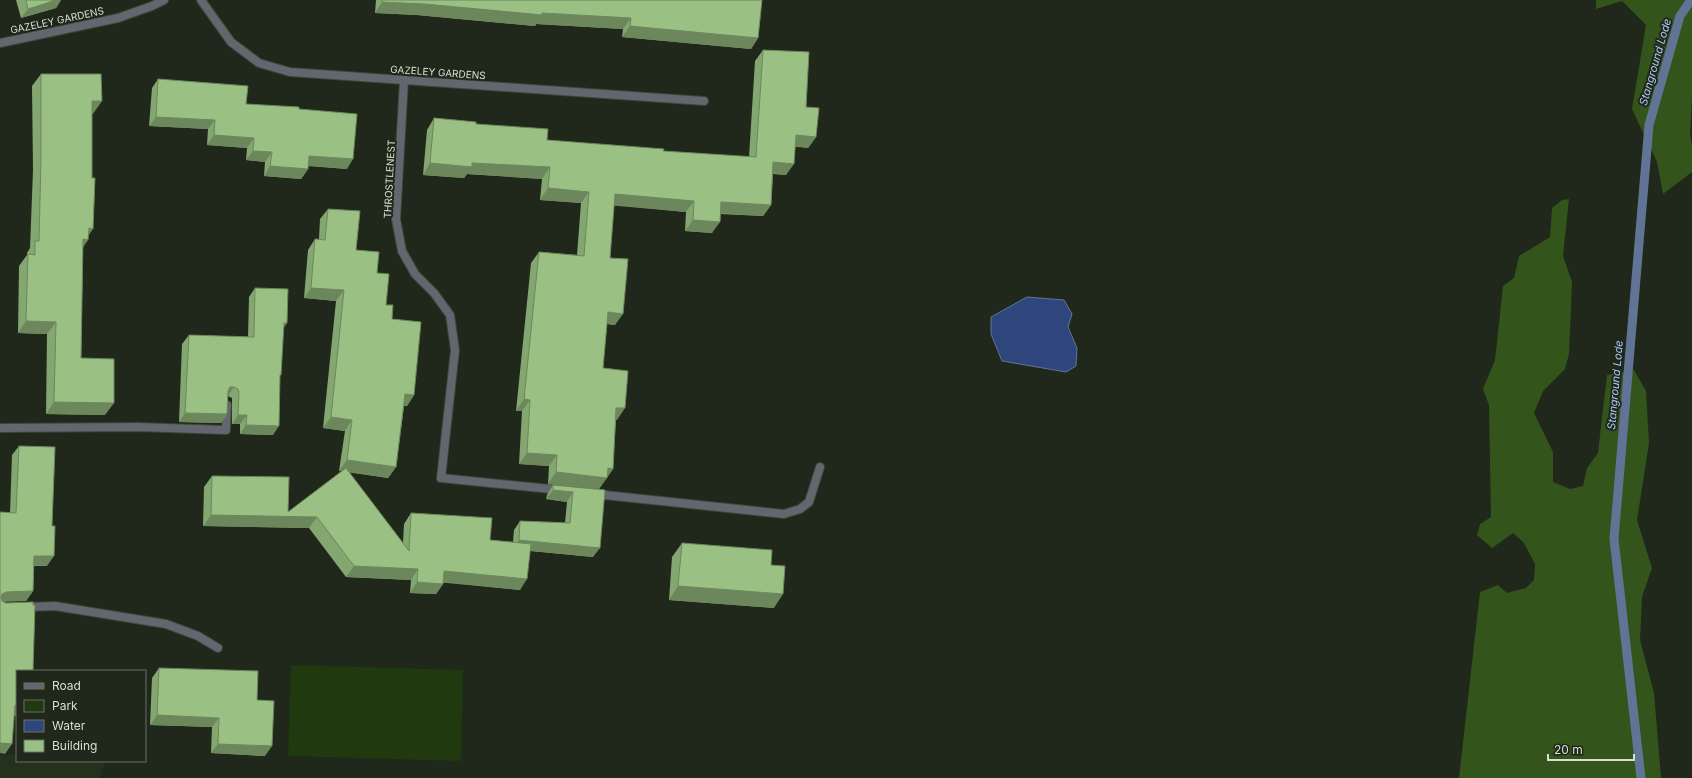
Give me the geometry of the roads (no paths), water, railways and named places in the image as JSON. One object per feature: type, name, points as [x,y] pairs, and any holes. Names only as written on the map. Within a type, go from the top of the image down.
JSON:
[{"type":"street","name":"GAZELEY GARDENS","points":[[0,43],[118,18],[152,6],[164,0]]},
{"type":"street","name":"GAZELEY GARDENS","points":[[200,0],[231,42],[259,63],[290,72],[704,100]]},
{"type":"street","name":"THROSTLENEST","points":[[404,80],[396,219],[402,251],[415,274],[434,293],[450,315],[455,350],[441,478],[573,491]]},
{"type":"street","points":[[0,428],[138,428],[226,430],[227,401]]},
{"type":"street","points":[[589,493],[784,514],[800,509],[809,502],[820,467]]},
{"type":"street","points":[[16,607],[55,606],[166,624],[198,636],[218,648]]},
{"type":"water","points":[[1027,297],[1064,300],[1072,314],[1068,327],[1077,348],[1076,366],[1066,372],[1002,361],[991,334],[991,317]]},
{"type":"waterway","name":"Stanground Lode","points":[[1641,778],[1614,539],[1649,125],[1680,16],[1691,0]]}]
